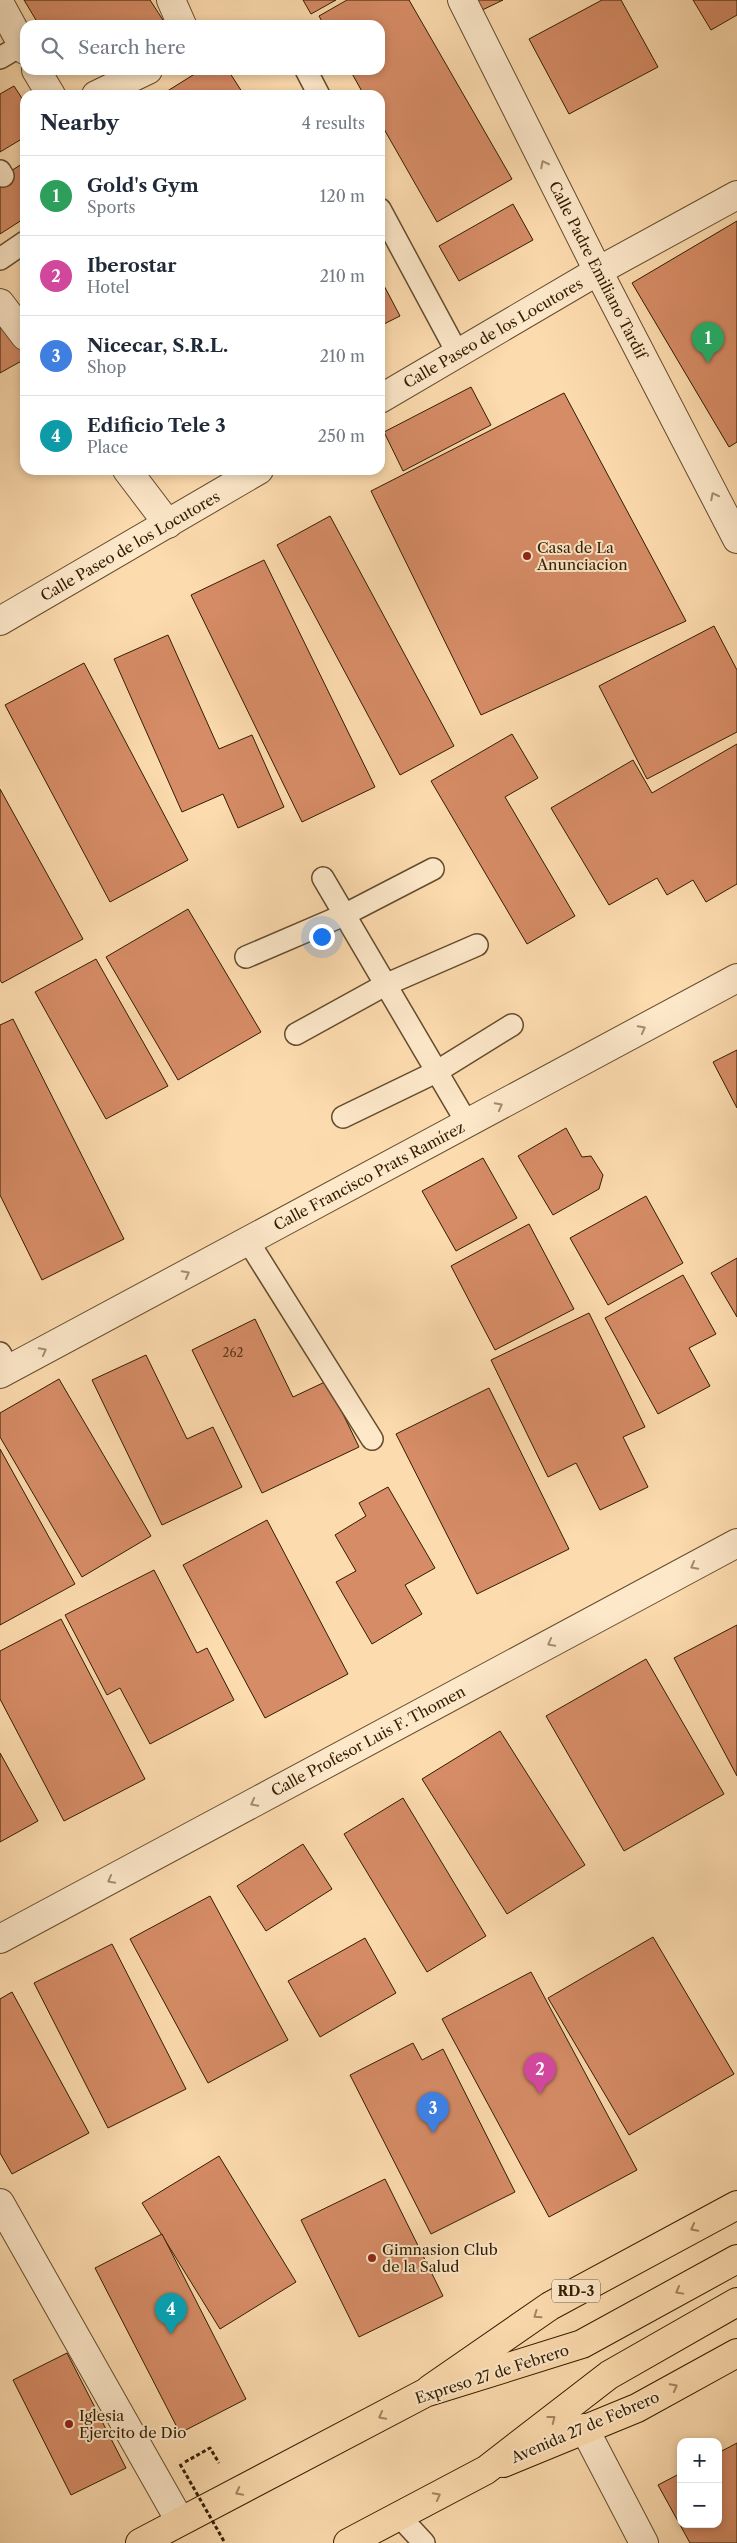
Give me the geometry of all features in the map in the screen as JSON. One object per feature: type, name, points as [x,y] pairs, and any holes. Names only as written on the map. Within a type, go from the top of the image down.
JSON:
[{"type":"main road","name":"RD-3","points":[[425,2392],[550,2306],[737,2204]]},
{"type":"main road","name":"Expreso 27 de Febrero","points":[[140,2543],[236,2494],[425,2392],[582,2344],[737,2260]]},
{"type":"main road","points":[[348,2543],[486,2470],[609,2375],[737,2302]]},
{"type":"main road","name":"Avenida 27 de Febrero","points":[[486,2470],[584,2428],[637,2408],[737,2353]]},
{"type":"street","points":[[171,0],[180,20]]},
{"type":"street","name":"Calle Padre Emiliano Tardif","points":[[462,0],[598,271],[734,525]]},
{"type":"street","points":[[0,4],[16,51]]},
{"type":"street","points":[[39,75],[48,90]]},
{"type":"street","points":[[106,90],[138,75]]},
{"type":"street","name":"Calle Paseo de los Locutores","points":[[385,396],[598,271],[737,195]]},
{"type":"street","points":[[0,303],[20,329]]},
{"type":"street","points":[[131,475],[168,524]]},
{"type":"street","name":"Calle Paseo de los Locutores","points":[[0,621],[251,475]]},
{"type":"street","name":"Calle Francisco Prats Ramírez","points":[[3,1365],[248,1241],[737,978]]},
{"type":"street","name":"Calle Profesor Luis F. Thomen","points":[[0,1939],[737,1542]]},
{"type":"street","points":[[0,2203],[180,2521]]},
{"type":"street","points":[[584,2428],[644,2543]]},
{"type":"lane","points":[[309,75],[316,90]]},
{"type":"lane","points":[[385,217],[458,354]]},
{"type":"lane","points":[[0,259],[20,245]]},
{"type":"lane","points":[[246,957],[344,915],[433,869]]},
{"type":"lane","points":[[323,878],[467,1123]]},
{"type":"lane","points":[[296,1034],[385,985],[477,945]]},
{"type":"lane","points":[[343,1117],[436,1072],[512,1026]]},
{"type":"lane","points":[[248,1241],[372,1439]]},
{"type":"lane","points":[[399,2516],[424,2543]]},
{"type":"path","points":[[180,2464],[225,2543]]},
{"type":"building","points":[[24,0],[150,0],[163,20],[36,20]]},
{"type":"building","points":[[303,0],[336,0],[311,14]]},
{"type":"building","points":[[347,0],[409,0],[512,179],[437,222],[385,131],[385,90],[361,90],[353,75],[385,75],[385,20],[321,20],[319,16]]},
{"type":"building","points":[[468,0],[503,0],[474,14]]},
{"type":"building","points":[[602,0],[621,0],[658,67],[569,114],[529,39]]},
{"type":"building","points":[[693,0],[737,0],[737,15],[711,30]]},
{"type":"building","points":[[193,75],[231,75],[241,90],[169,90]]},
{"type":"building","points":[[14,86],[20,95],[20,140],[0,152],[0,94]]},
{"type":"building","points":[[20,165],[20,221],[0,234],[0,178]]},
{"type":"building","points":[[513,204],[533,240],[459,281],[439,246]]},
{"type":"building","points":[[737,221],[737,442],[729,447],[632,283]]},
{"type":"building","points":[[385,288],[400,316],[385,324]]},
{"type":"building","points":[[0,310],[20,344],[20,362],[0,373]]},
{"type":"building","points":[[471,387],[491,425],[403,471],[385,431]]},
{"type":"building","name":"Casa de La Anunciacion","points":[[564,393],[686,621],[481,715],[371,491]]},
{"type":"building","points":[[330,516],[454,746],[400,775],[277,545]]},
{"type":"building","points":[[264,560],[375,787],[302,822],[191,595]]},
{"type":"building","points":[[714,626],[737,670],[737,732],[647,779],[599,686]]},
{"type":"building","points":[[168,635],[219,749],[252,735],[284,807],[238,828],[223,794],[182,812],[114,659]]},
{"type":"building","points":[[84,663],[188,860],[110,902],[5,705]]},
{"type":"building","points":[[512,734],[538,778],[505,797],[575,916],[527,944],[431,781]]},
{"type":"building","points":[[737,744],[737,884],[706,902],[693,880],[667,895],[657,878],[609,905],[551,808],[633,760],[652,793]]},
{"type":"building","points":[[0,789],[83,939],[2,983],[0,980]]},
{"type":"building","points":[[188,909],[261,1032],[178,1080],[106,957]]},
{"type":"building","points":[[96,959],[168,1086],[106,1119],[35,992]]},
{"type":"building","points":[[13,1019],[124,1239],[42,1280],[0,1195],[0,1025]]},
{"type":"building","points":[[737,1050],[737,1108],[713,1062]]},
{"type":"building","points":[[566,1128],[582,1157],[591,1156],[603,1175],[599,1189],[553,1215],[518,1156]]},
{"type":"building","points":[[483,1158],[517,1218],[456,1251],[422,1191]]},
{"type":"building","points":[[646,1196],[683,1263],[608,1305],[570,1238]]},
{"type":"building","points":[[529,1224],[574,1309],[495,1350],[451,1266]]},
{"type":"building","points":[[737,1258],[737,1317],[711,1273]]},
{"type":"building","points":[[683,1275],[716,1334],[689,1348],[710,1386],[658,1414],[605,1318]]},
{"type":"building","points":[[589,1313],[645,1427],[623,1437],[648,1487],[600,1510],[576,1463],[548,1477],[491,1360]]},
{"type":"building","points":[[255,1319],[293,1397],[327,1381],[359,1447],[262,1493],[192,1350]]},
{"type":"building","points":[[146,1355],[187,1439],[213,1427],[242,1487],[162,1525],[92,1380]]},
{"type":"building","points":[[59,1379],[151,1536],[82,1577],[0,1437],[0,1413]]},
{"type":"building","points":[[489,1388],[569,1549],[477,1594],[396,1434]]},
{"type":"building","points":[[0,1449],[75,1584],[0,1625]]},
{"type":"building","points":[[388,1487],[435,1568],[405,1585],[422,1614],[372,1644],[336,1582],[356,1571],[335,1535],[366,1516],[359,1503]]},
{"type":"building","points":[[267,1520],[348,1674],[265,1718],[183,1565]]},
{"type":"building","points":[[154,1570],[197,1653],[207,1648],[234,1700],[150,1744],[120,1688],[107,1695],[65,1615]]},
{"type":"building","points":[[61,1619],[145,1779],[64,1821],[0,1699],[0,1651]]},
{"type":"building","points":[[737,1625],[737,1776],[674,1658]]},
{"type":"building","points":[[646,1659],[724,1794],[624,1851],[546,1716]]},
{"type":"building","points":[[500,1731],[585,1865],[507,1914],[422,1779]]},
{"type":"building","points":[[0,1753],[38,1821],[0,1842]]},
{"type":"building","points":[[403,1798],[486,1936],[427,1972],[344,1834]]},
{"type":"building","points":[[303,1844],[332,1889],[266,1931],[237,1886]]},
{"type":"building","points":[[210,1896],[288,2040],[208,2083],[130,1939]]},
{"type":"building","points":[[653,1937],[734,2074],[629,2135],[548,1998]]},
{"type":"building","points":[[365,1938],[396,1993],[320,2037],[288,1981]]},
{"type":"building","points":[[112,1944],[186,2089],[108,2128],[34,1983]]},
{"type":"building","points":[[531,1972],[637,2170],[549,2217],[442,2019]]},
{"type":"building","points":[[12,1992],[89,2133],[12,2174],[0,2153],[0,1999]]},
{"type":"building","points":[[413,2043],[422,2060],[443,2049],[515,2192],[431,2234],[350,2075]]},
{"type":"building","points":[[219,2156],[296,2282],[220,2329],[142,2203]]},
{"type":"building","name":"Gimnasion Club de la Salud","points":[[385,2179],[443,2296],[359,2337],[301,2220]]},
{"type":"building","points":[[162,2234],[246,2399],[180,2433],[95,2268]]},
{"type":"building","name":"Iglesia Ejercito de Dio","points":[[67,2353],[126,2468],[71,2495],[13,2380]]},
{"type":"building","points":[[737,2443],[737,2543],[690,2543],[682,2528],[722,2528],[722,2451]]},
{"type":"building","points":[[677,2475],[677,2519],[658,2485]]},
{"type":"place","name":"Gold's Gym","points":[[708,363]]},
{"type":"place","name":"Casa de La Anunciacion","points":[[527,556]]},
{"type":"place","name":"Iberostar","points":[[540,2094]]},
{"type":"place","name":"Nicecar, S.R.L.","points":[[433,2133]]},
{"type":"place","name":"Gimnasion Club de la Salud","points":[[372,2258]]},
{"type":"place","name":"Edificio Tele 3","points":[[171,2334]]},
{"type":"place","name":"Iglesia Ejercito de Dio","points":[[69,2424]]}]
